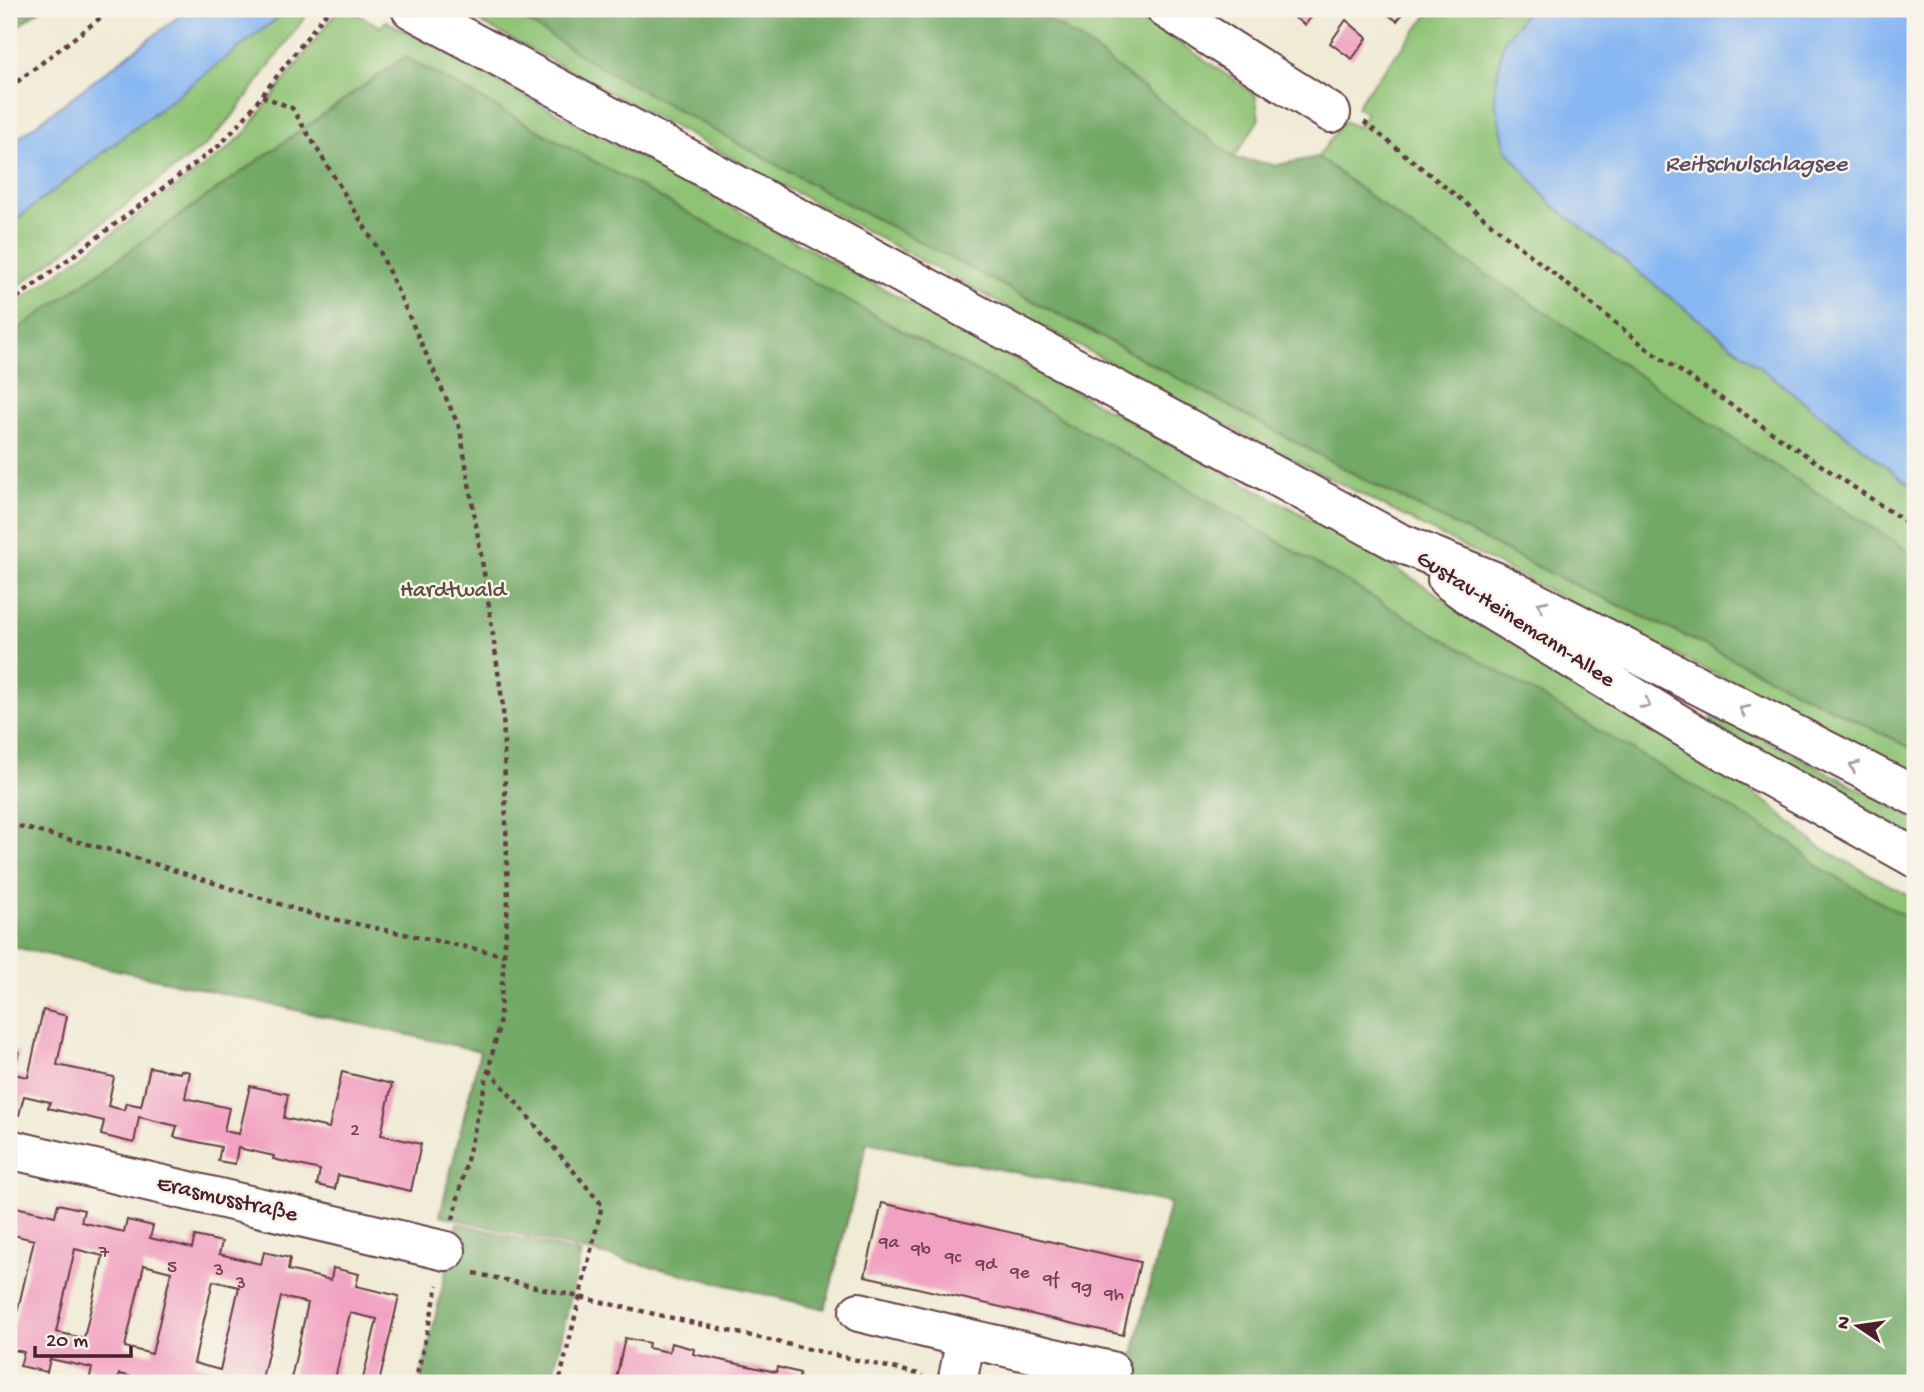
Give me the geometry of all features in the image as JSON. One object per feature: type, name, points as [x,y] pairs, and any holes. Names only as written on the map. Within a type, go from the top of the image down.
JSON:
[{"type":"main road","points":[[411,9],[1398,542]]},
{"type":"main road","points":[[1166,9],[1347,117]]},
{"type":"main road","name":"Gustav-Heinemann-Allee","points":[[1398,542],[1494,581],[1915,796]]},
{"type":"main road","name":"Gustav-Heinemann-Allee","points":[[1398,542],[1481,604],[1623,691],[1818,805],[1915,858]]},
{"type":"main road","name":"Erasmusstraße","points":[[9,1149],[451,1267]]},
{"type":"main road","points":[[859,1312],[1111,1371]]},
{"type":"main road","points":[[956,1383],[966,1338]]},
{"type":"path","points":[[9,88],[112,9]]},
{"type":"path","points":[[9,304],[220,145],[262,96],[329,9]]},
{"type":"path","points":[[262,96],[292,108],[380,252],[460,429],[503,707],[508,902],[499,1026],[451,1267],[415,1383]]},
{"type":"path","points":[[1347,117],[1653,353],[1915,528]]},
{"type":"path","points":[[9,824],[114,851],[314,915],[504,955]]},
{"type":"path","points":[[489,1070],[602,1205],[559,1383]]},
{"type":"path","points":[[451,1267],[956,1383]]},
{"type":"green space","points":[[9,9],[41,9],[9,33]]},
{"type":"green space","points":[[289,9],[311,9],[231,118],[207,144],[9,293],[9,225]]},
{"type":"green space","points":[[339,9],[347,9],[381,27],[386,21],[1289,507],[1386,562],[1743,786],[1769,804],[1818,846],[1915,899],[1915,922],[1820,868],[1794,845],[405,57],[9,336],[9,309],[223,153],[244,134]]},
{"type":"green space","points":[[456,9],[507,9],[600,67],[844,202],[1373,484],[1915,750],[1915,773],[1588,611],[1205,414]]},
{"type":"green space","points":[[507,9],[1031,9],[1085,43],[1234,158],[1277,165],[1318,157],[1419,233],[1521,296],[1747,448],[1915,555],[1915,750],[1373,484],[844,202],[600,67]]},
{"type":"green space","points":[[1031,9],[1130,9],[1255,94],[1259,119],[1234,158],[1085,43]]},
{"type":"green space","points":[[1433,9],[1528,9],[1503,43],[1494,96],[1549,202],[1915,489],[1915,555],[1747,448],[1521,296],[1419,233],[1318,157],[1344,121],[1357,127],[1367,115],[1357,107],[1364,95]]},
{"type":"green space","name":"Hardtwald","points":[[405,57],[1175,481],[1794,845],[1820,868],[1915,922],[1915,1383],[1126,1383],[1170,1203],[867,1143],[825,1309],[440,1215],[480,1051],[9,946],[9,336]]},
{"type":"green space","points":[[1716,714],[1915,818],[1915,837],[1716,726],[1712,716]]},
{"type":"green space","points":[[457,1223],[581,1253],[551,1383],[420,1383]]},
{"type":"water","points":[[189,9],[289,9],[9,225],[9,145]]},
{"type":"water","name":"Reitschulschlagsee","points":[[1528,9],[1915,9],[1915,489],[1549,202],[1506,149],[1494,96],[1503,43]]},
{"type":"building","points":[[1282,9],[1317,9],[1305,25]]},
{"type":"building","points":[[1381,9],[1406,9],[1397,21]]},
{"type":"building","points":[[1346,20],[1367,38],[1352,59],[1330,43]]},
{"type":"building","points":[[43,1010],[67,1016],[57,1065],[114,1077],[108,1106],[124,1110],[126,1103],[141,1106],[150,1067],[180,1073],[181,1070],[190,1072],[185,1098],[229,1108],[224,1131],[239,1134],[250,1086],[288,1094],[284,1118],[329,1128],[342,1072],[392,1084],[381,1135],[421,1144],[411,1191],[338,1175],[335,1189],[317,1185],[320,1170],[238,1148],[235,1164],[218,1161],[221,1147],[174,1137],[177,1126],[139,1117],[134,1143],[101,1135],[104,1121],[48,1108],[50,1102],[24,1096],[19,1115],[9,1113],[9,1049],[19,1052],[14,1074],[28,1077]]},
{"type":"building","points":[[9,1193],[14,1194],[11,1206],[55,1216],[58,1204],[84,1210],[81,1222],[124,1232],[127,1220],[153,1226],[150,1238],[192,1248],[195,1236],[222,1242],[219,1254],[261,1264],[264,1252],[290,1258],[288,1270],[331,1280],[333,1268],[359,1274],[356,1286],[399,1296],[379,1383],[362,1383],[377,1319],[350,1313],[334,1383],[290,1383],[308,1303],[281,1297],[262,1379],[275,1383],[157,1383],[119,1374],[117,1383],[97,1383],[89,1381],[92,1368],[50,1359],[47,1372],[20,1366],[24,1352],[9,1349],[9,1321],[15,1322],[34,1240],[9,1234]],"holes":[[[75,1249],[103,1256],[84,1338],[56,1332]],[[144,1265],[171,1272],[152,1354],[125,1347]],[[213,1281],[239,1287],[220,1370],[194,1363]]]},
{"type":"building","points":[[882,1203],[1140,1262],[1123,1335],[865,1276]]},
{"type":"building","points":[[625,1338],[649,1343],[648,1348],[669,1352],[671,1343],[694,1349],[693,1354],[776,1372],[777,1367],[800,1373],[798,1383],[615,1383]]}]
